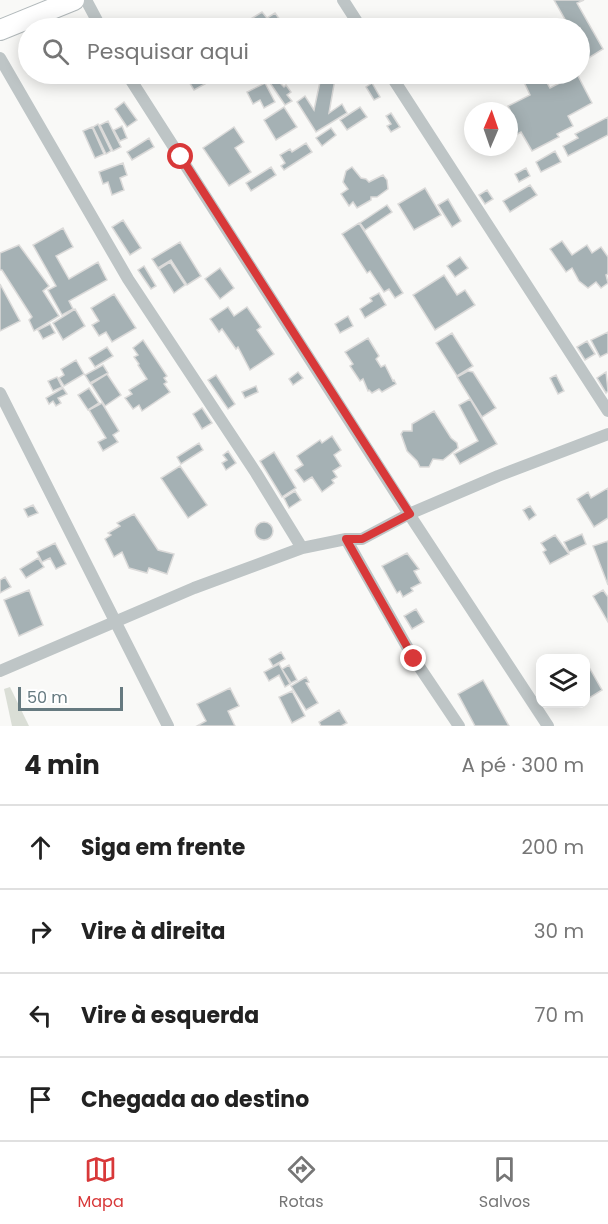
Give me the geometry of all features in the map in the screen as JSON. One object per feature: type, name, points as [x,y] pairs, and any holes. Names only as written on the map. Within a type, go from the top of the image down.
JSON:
[{"type":"main road","points":[[30,18],[74,0]]},
{"type":"main road","points":[[0,30],[18,23]]},
{"type":"street","points":[[86,0],[96,18]]},
{"type":"street","points":[[343,0],[355,18]]},
{"type":"street","points":[[0,58],[128,279],[256,473],[302,548]]},
{"type":"street","points":[[133,84],[548,726]]},
{"type":"street","points":[[396,84],[608,411]]},
{"type":"street","points":[[0,393],[168,726]]},
{"type":"street","points":[[0,671],[194,588],[302,548],[346,539],[362,539],[410,514],[498,476],[608,434]]},
{"type":"street","points":[[346,539],[414,659],[459,726]]},
{"type":"shaded area","points":[[10,687],[29,726],[12,726],[4,689]]},
{"type":"building","points":[[554,0],[584,0],[577,3],[585,18],[564,18]]},
{"type":"building","points":[[262,12],[267,18],[252,18]]},
{"type":"building","points":[[275,13],[279,18],[267,18]]},
{"type":"building","points":[[590,26],[603,49],[590,57]]},
{"type":"building","points":[[190,84],[205,84],[194,90]]},
{"type":"building","points":[[266,84],[275,102],[264,108],[260,100],[253,104],[247,92]]},
{"type":"building","points":[[271,84],[281,84],[284,87],[286,85],[291,92],[287,95],[292,101],[285,105]]},
{"type":"building","points":[[320,84],[334,84],[329,113],[342,104],[347,113],[316,132],[297,102],[305,96],[314,110]]},
{"type":"building","points":[[373,84],[380,97],[374,100],[366,87]]},
{"type":"building","points":[[525,84],[548,84],[550,88],[558,84],[582,84],[592,103],[568,116],[573,126],[557,134],[559,137],[532,151],[521,132],[518,134],[518,102],[516,102],[530,95]]},
{"type":"building","points":[[124,102],[137,120],[127,127],[115,109]]},
{"type":"building","points":[[284,107],[297,127],[276,140],[264,120]]},
{"type":"building","points":[[360,107],[367,117],[347,130],[340,120]]},
{"type":"building","points":[[391,113],[400,127],[391,132],[387,126],[391,124],[386,116]]},
{"type":"building","points":[[608,117],[608,135],[568,156],[563,146],[578,138],[575,134]]},
{"type":"building","points":[[108,121],[121,147],[113,151],[100,125]]},
{"type":"building","points":[[98,124],[111,151],[106,154],[93,127]]},
{"type":"building","points":[[122,126],[127,138],[120,141],[114,130]]},
{"type":"building","points":[[92,127],[104,154],[95,158],[83,131]]},
{"type":"building","points":[[234,127],[244,142],[235,148],[251,172],[229,186],[203,148]]},
{"type":"building","points":[[331,128],[336,135],[322,146],[316,138]]},
{"type":"building","points":[[149,138],[154,147],[132,160],[127,152]]},
{"type":"building","points":[[306,143],[312,152],[284,170],[281,166],[285,163],[280,155],[290,149],[292,152]]},
{"type":"building","points":[[555,151],[561,162],[541,172],[536,162]]},
{"type":"building","points":[[123,163],[127,175],[120,178],[124,190],[112,195],[108,182],[103,184],[99,172]]},
{"type":"building","points":[[271,167],[276,175],[251,191],[246,183]]},
{"type":"building","points":[[352,167],[361,178],[369,182],[383,175],[387,180],[388,189],[377,197],[371,197],[371,200],[357,208],[353,202],[349,206],[341,194],[348,189],[343,182],[346,171]]},
{"type":"building","points":[[526,168],[530,176],[519,182],[515,174]]},
{"type":"building","points":[[530,185],[537,195],[510,212],[503,201]]},
{"type":"building","points":[[425,188],[441,215],[414,230],[398,204]]},
{"type":"building","points":[[487,190],[493,199],[485,204],[479,195]]},
{"type":"building","points":[[448,199],[461,221],[452,227],[438,205]]},
{"type":"building","points":[[387,205],[392,212],[365,230],[360,223]]},
{"type":"building","points":[[123,220],[141,248],[130,255],[112,227]]},
{"type":"building","points":[[359,223],[403,293],[395,298],[389,289],[384,292],[370,271],[367,273],[342,234]]},
{"type":"building","points":[[63,228],[73,247],[56,256],[69,279],[98,262],[107,280],[69,301],[73,309],[62,315],[48,290],[56,286],[33,245]]},
{"type":"building","points":[[562,241],[572,255],[587,245],[592,253],[601,247],[608,257],[608,274],[606,275],[608,283],[601,288],[596,282],[588,288],[579,281],[572,268],[566,272],[550,249]]},
{"type":"building","points":[[180,242],[201,276],[187,285],[171,260],[158,268],[152,259]]},
{"type":"building","points":[[19,245],[49,286],[43,291],[59,316],[34,331],[29,320],[32,317],[0,270],[0,253]]},
{"type":"building","points":[[460,257],[468,268],[455,277],[447,266]]},
{"type":"building","points":[[170,262],[185,285],[174,293],[159,269]]},
{"type":"building","points":[[144,266],[156,286],[151,289],[138,270]]},
{"type":"building","points":[[220,268],[234,288],[220,299],[205,279]]},
{"type":"building","points":[[444,275],[457,295],[465,290],[475,305],[435,330],[413,295]]},
{"type":"building","points":[[0,284],[20,321],[0,331]]},
{"type":"building","points":[[379,293],[386,305],[365,318],[360,309],[372,301],[370,298]]},
{"type":"building","points":[[114,294],[136,328],[112,342],[106,332],[99,336],[92,325],[99,321],[91,308]]},
{"type":"building","points":[[228,307],[234,316],[247,307],[261,327],[257,330],[274,354],[250,370],[238,347],[236,349],[222,329],[219,332],[210,319]]},
{"type":"building","points":[[75,309],[85,326],[63,340],[53,323]]},
{"type":"building","points":[[348,316],[353,326],[340,333],[335,324]]},
{"type":"building","points":[[50,324],[55,333],[43,339],[38,330]]},
{"type":"building","points":[[608,332],[608,353],[600,357],[591,340]]},
{"type":"building","points":[[452,333],[473,366],[457,376],[436,343]]},
{"type":"building","points":[[368,338],[379,356],[376,359],[381,367],[385,365],[396,384],[382,392],[379,389],[372,393],[368,391],[363,379],[360,381],[350,366],[353,364],[345,352]]},
{"type":"building","points":[[143,340],[167,376],[164,378],[167,382],[164,384],[170,392],[142,411],[139,405],[133,409],[125,398],[132,394],[129,390],[147,379],[134,357],[138,355],[133,348]]},
{"type":"building","points":[[587,341],[595,354],[585,360],[577,347]]},
{"type":"building","points":[[107,347],[113,356],[95,367],[89,358]]},
{"type":"building","points":[[76,360],[84,374],[64,386],[59,378],[64,375],[61,369]]},
{"type":"building","points":[[103,365],[108,373],[90,383],[85,375]]},
{"type":"building","points":[[468,371],[473,372],[496,408],[482,417],[457,377]]},
{"type":"building","points":[[298,372],[303,378],[293,385],[289,379]]},
{"type":"building","points":[[606,372],[608,391],[606,393],[597,378]]},
{"type":"building","points":[[107,374],[121,395],[105,406],[91,384]]},
{"type":"building","points":[[216,375],[235,404],[228,409],[208,380]]},
{"type":"building","points":[[556,375],[564,391],[558,394],[550,378]]},
{"type":"building","points":[[57,377],[62,387],[53,391],[48,381]]},
{"type":"building","points":[[256,386],[258,392],[245,398],[242,392]]},
{"type":"building","points":[[63,388],[67,394],[58,398],[61,403],[56,406],[53,401],[49,404],[46,398]]},
{"type":"building","points":[[89,388],[99,403],[88,410],[78,395]]},
{"type":"building","points":[[470,399],[497,444],[460,464],[454,454],[478,441],[459,405]]},
{"type":"building","points":[[102,403],[119,431],[113,435],[118,442],[103,451],[98,442],[106,438],[89,410]]},
{"type":"building","points":[[202,408],[212,423],[202,429],[193,414]]},
{"type":"building","points":[[434,411],[451,438],[457,443],[458,448],[443,460],[433,459],[429,467],[420,467],[407,451],[401,434],[403,431],[412,431],[412,424]]},
{"type":"building","points":[[332,436],[341,450],[334,455],[341,466],[333,471],[337,477],[332,480],[334,483],[322,492],[312,477],[304,482],[295,470],[303,465],[297,456],[320,440],[322,443]]},
{"type":"building","points":[[199,443],[203,450],[181,464],[177,457]]},
{"type":"building","points":[[228,451],[236,463],[226,470],[222,463],[227,460],[223,455]]},
{"type":"building","points":[[274,452],[296,488],[282,497],[260,461]]},
{"type":"building","points":[[180,466],[207,505],[188,518],[161,478]]},
{"type":"building","points":[[608,488],[608,518],[594,527],[577,499],[588,492],[591,498]]},
{"type":"building","points":[[295,491],[301,500],[289,508],[284,498]]},
{"type":"building","points":[[33,505],[38,513],[28,517],[24,509]]},
{"type":"building","points":[[530,506],[536,515],[529,520],[523,510]]},
{"type":"building","points":[[134,514],[158,550],[174,554],[167,574],[149,568],[147,573],[129,568],[122,552],[114,557],[105,539],[111,535],[108,533],[120,526],[117,523]]},
{"type":"building","points":[[264,522],[270,525],[273,531],[270,537],[264,540],[258,537],[255,531],[258,525]]},
{"type":"building","points":[[582,534],[586,544],[569,552],[564,542]]},
{"type":"building","points":[[555,535],[569,554],[550,564],[543,552],[546,550],[541,543]]},
{"type":"building","points":[[608,541],[608,585],[593,546]]},
{"type":"building","points":[[55,543],[66,564],[56,569],[50,558],[42,562],[37,552]]},
{"type":"building","points":[[407,553],[419,569],[414,571],[421,583],[411,588],[413,591],[403,597],[400,591],[397,593],[382,566]]},
{"type":"building","points":[[38,558],[44,567],[26,578],[20,569]]},
{"type":"building","points":[[5,577],[11,587],[0,593],[0,580]]},
{"type":"building","points":[[29,590],[43,625],[19,636],[4,600]]},
{"type":"building","points":[[603,590],[608,597],[608,622],[593,596]]},
{"type":"building","points":[[416,609],[424,622],[412,629],[404,616]]},
{"type":"building","points":[[281,652],[285,659],[273,666],[269,659]]},
{"type":"building","points":[[279,664],[290,684],[285,687],[279,675],[269,681],[264,672]]},
{"type":"building","points":[[289,665],[297,680],[291,683],[282,669]]},
{"type":"building","points":[[590,669],[602,690],[590,698]]},
{"type":"building","points":[[306,677],[309,682],[306,683],[318,703],[306,710],[291,686]]},
{"type":"building","points":[[483,680],[509,726],[475,726],[458,694]]},
{"type":"building","points":[[230,688],[239,706],[228,711],[235,726],[197,726],[206,721],[197,704]]},
{"type":"building","points":[[292,691],[305,716],[292,723],[279,697]]},
{"type":"building","points":[[339,710],[347,723],[341,726],[321,726],[319,722]]},
{"type":"route","points":[[181,157],[410,514],[362,539],[346,539],[414,659]]}]
